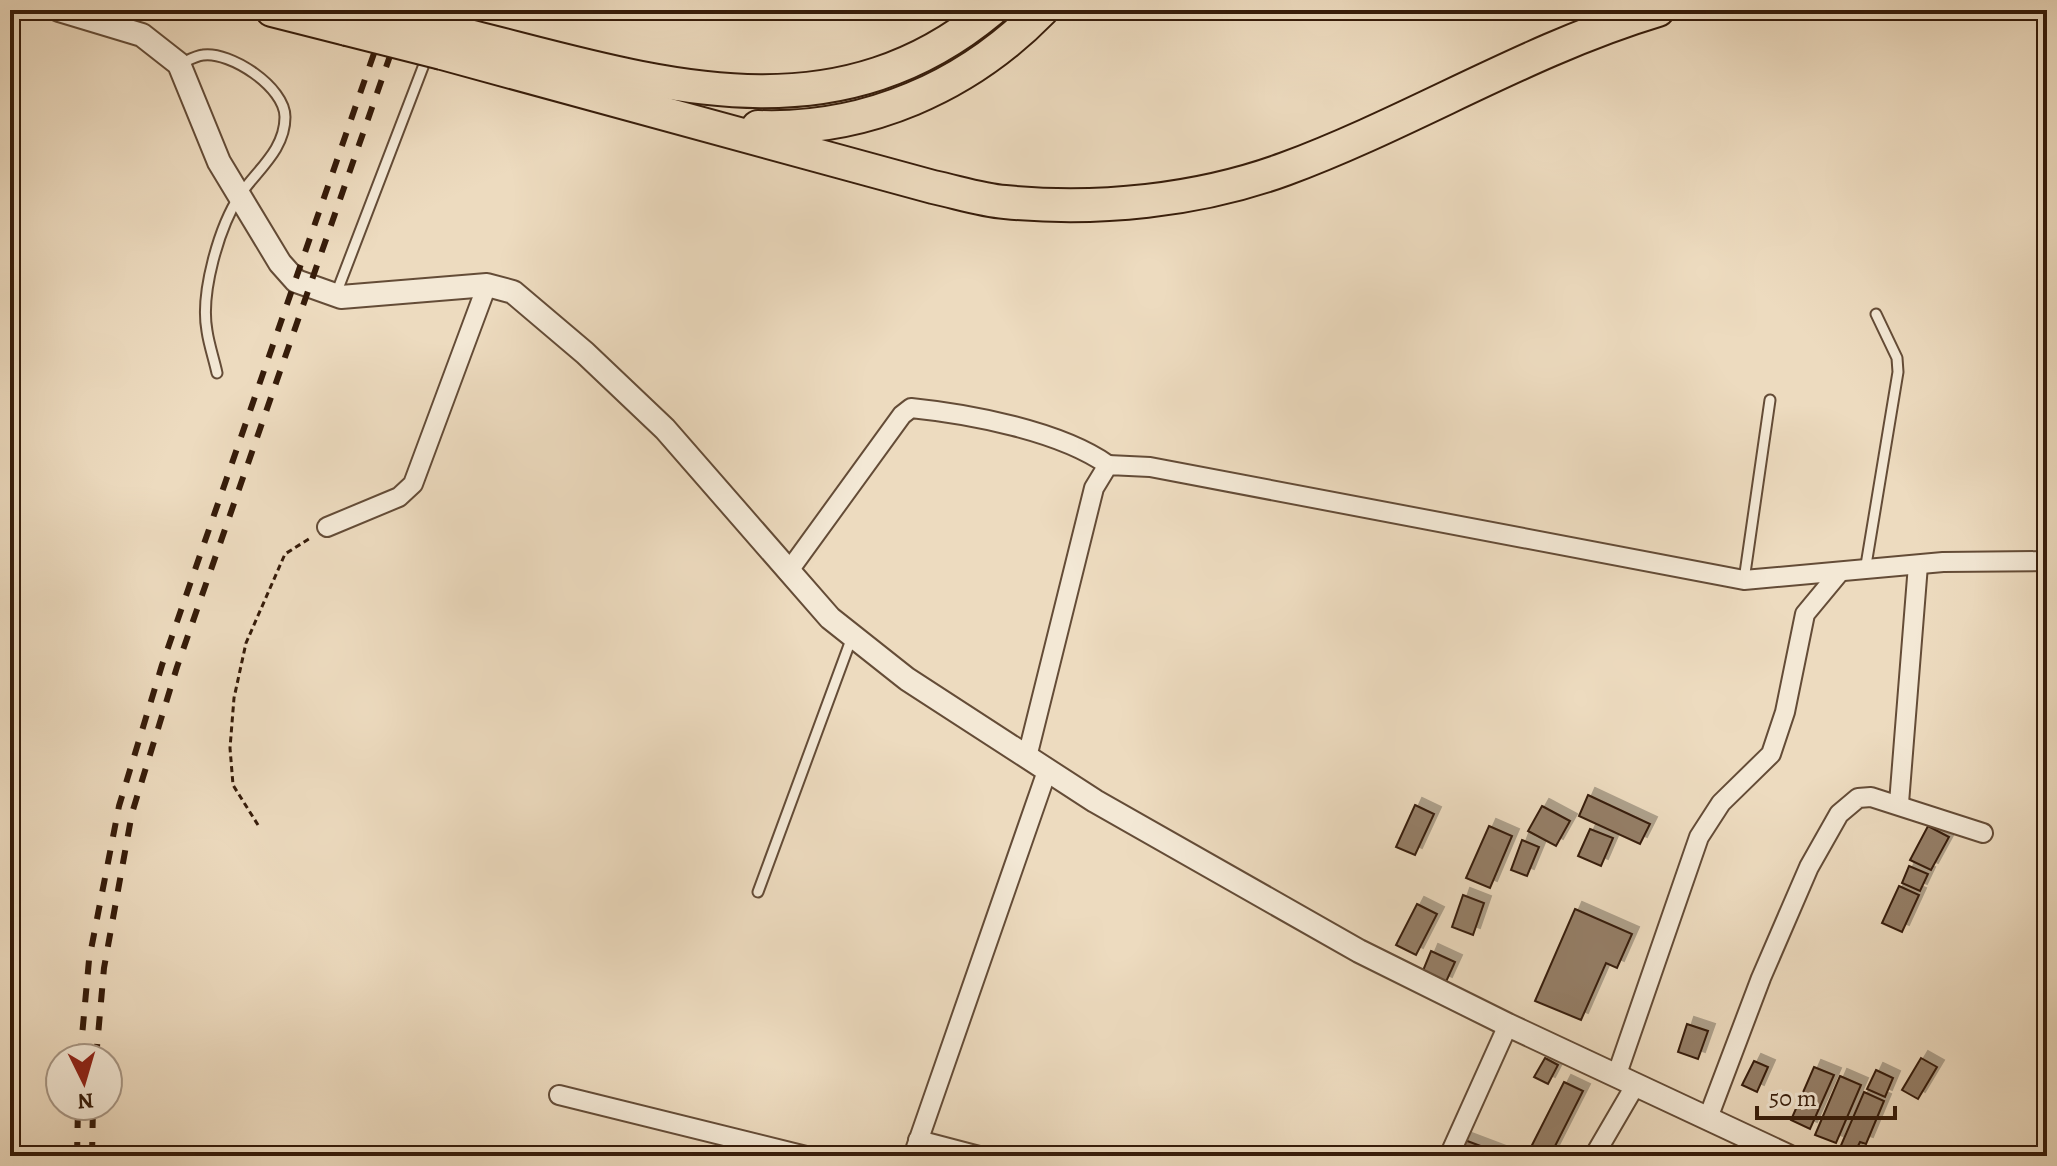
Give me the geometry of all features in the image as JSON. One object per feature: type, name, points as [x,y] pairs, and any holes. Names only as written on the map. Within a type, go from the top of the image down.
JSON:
[{"type":"highway","points":[[272,10],[443,36],[671,85],[744,94],[829,88],[886,72],[946,43],[991,10]]},
{"type":"highway","points":[[640,106],[756,127],[842,121],[913,100],[945,84],[1002,47],[1042,10]]},
{"type":"highway","points":[[443,36],[640,106],[933,187],[1003,202],[1107,204],[1175,197],[1283,170],[1394,123],[1543,53],[1658,10]]},
{"type":"street","points":[[59,10],[142,35],[179,64],[204,130],[280,263],[296,281],[335,295],[410,293],[487,285],[513,292],[627,391],[665,429],[788,572],[852,637],[907,679],[1047,771],[1230,881],[1359,951],[1508,1025],[1708,1118],[1754,1149],[1788,1156]]},
{"type":"street","points":[[327,527],[399,497],[413,484],[487,285]]},
{"type":"street","points":[[788,572],[902,415],[911,408],[960,416],[1072,444],[1108,465],[1120,463],[1165,469],[1744,580],[1989,559],[2047,561]]},
{"type":"street","points":[[1027,757],[1094,488],[1108,465]]},
{"type":"street","points":[[1899,803],[1918,565]]},
{"type":"street","points":[[1594,1156],[1626,1079],[1699,837],[1721,803],[1771,754],[1785,712],[1805,614],[1839,573]]},
{"type":"street","points":[[979,1156],[916,1148],[1047,771]]},
{"type":"street","points":[[1708,1118],[1761,978],[1809,867],[1839,814],[1858,798],[1871,797],[1899,803],[1983,833]]},
{"type":"street","points":[[1449,1156],[1508,1025]]},
{"type":"street","points":[[559,1095],[806,1156]]},
{"type":"lane","points":[[335,295],[443,36]]},
{"type":"lane","points":[[179,64],[205,54],[232,61],[263,78],[276,91],[285,116],[271,159],[240,196],[217,249],[206,300],[206,329],[217,373]]},
{"type":"lane","points":[[1865,571],[1898,372],[1897,358],[1876,314]]},
{"type":"lane","points":[[1744,580],[1770,400]]},
{"type":"lane","points":[[758,892],[852,637]]},
{"type":"path","points":[[258,825],[233,785],[230,748],[234,698],[246,643],[285,554],[327,527]]},
{"type":"building","points":[[1588,795],[1650,824],[1640,844],[1579,816]]},
{"type":"building","points":[[1415,805],[1434,814],[1415,855],[1396,847]]},
{"type":"building","points":[[1542,806],[1570,821],[1556,846],[1528,831]]},
{"type":"building","points":[[1489,826],[1512,836],[1490,888],[1466,878]]},
{"type":"building","points":[[1928,826],[1949,837],[1931,870],[1910,860]]},
{"type":"building","points":[[1590,829],[1613,838],[1601,866],[1578,856]]},
{"type":"building","points":[[1522,840],[1539,847],[1527,876],[1511,870]]},
{"type":"building","points":[[1909,866],[1928,874],[1920,891],[1902,883]]},
{"type":"building","points":[[1899,886],[1919,895],[1902,932],[1882,923]]},
{"type":"building","points":[[1463,895],[1484,903],[1473,935],[1452,927]]},
{"type":"building","points":[[1417,904],[1437,914],[1416,955],[1396,945]]},
{"type":"building","points":[[1575,909],[1632,934],[1617,968],[1606,963],[1581,1020],[1535,1001]]},
{"type":"building","points":[[1431,951],[1455,962],[1445,984],[1422,973]]},
{"type":"building","points":[[1687,1024],[1708,1031],[1698,1059],[1678,1052]]},
{"type":"building","points":[[1545,1058],[1558,1065],[1548,1084],[1534,1077]]},
{"type":"building","points":[[1921,1058],[1937,1067],[1918,1099],[1902,1090]]},
{"type":"building","points":[[1754,1061],[1768,1067],[1757,1092],[1742,1085]]},
{"type":"building","points":[[1814,1067],[1834,1075],[1810,1129],[1791,1120]]},
{"type":"building","points":[[1876,1070],[1893,1078],[1885,1097],[1867,1089]]},
{"type":"building","points":[[1840,1076],[1861,1085],[1836,1143],[1815,1135]]},
{"type":"building","points":[[1564,1082],[1583,1091],[1550,1156],[1527,1155]]},
{"type":"building","points":[[1864,1092],[1884,1101],[1866,1144],[1860,1142],[1853,1156],[1839,1150]]},
{"type":"building","points":[[1462,1139],[1507,1156],[1455,1156]]},
{"type":"railway","points":[[81,1042],[89,960],[119,806],[162,665],[389,10]]},
{"type":"railway","points":[[97,1042],[104,968],[132,813],[177,667],[406,10]]},
{"type":"railway","points":[[77,1156],[78,1122]]},
{"type":"railway","points":[[92,1156],[93,1122]]}]
